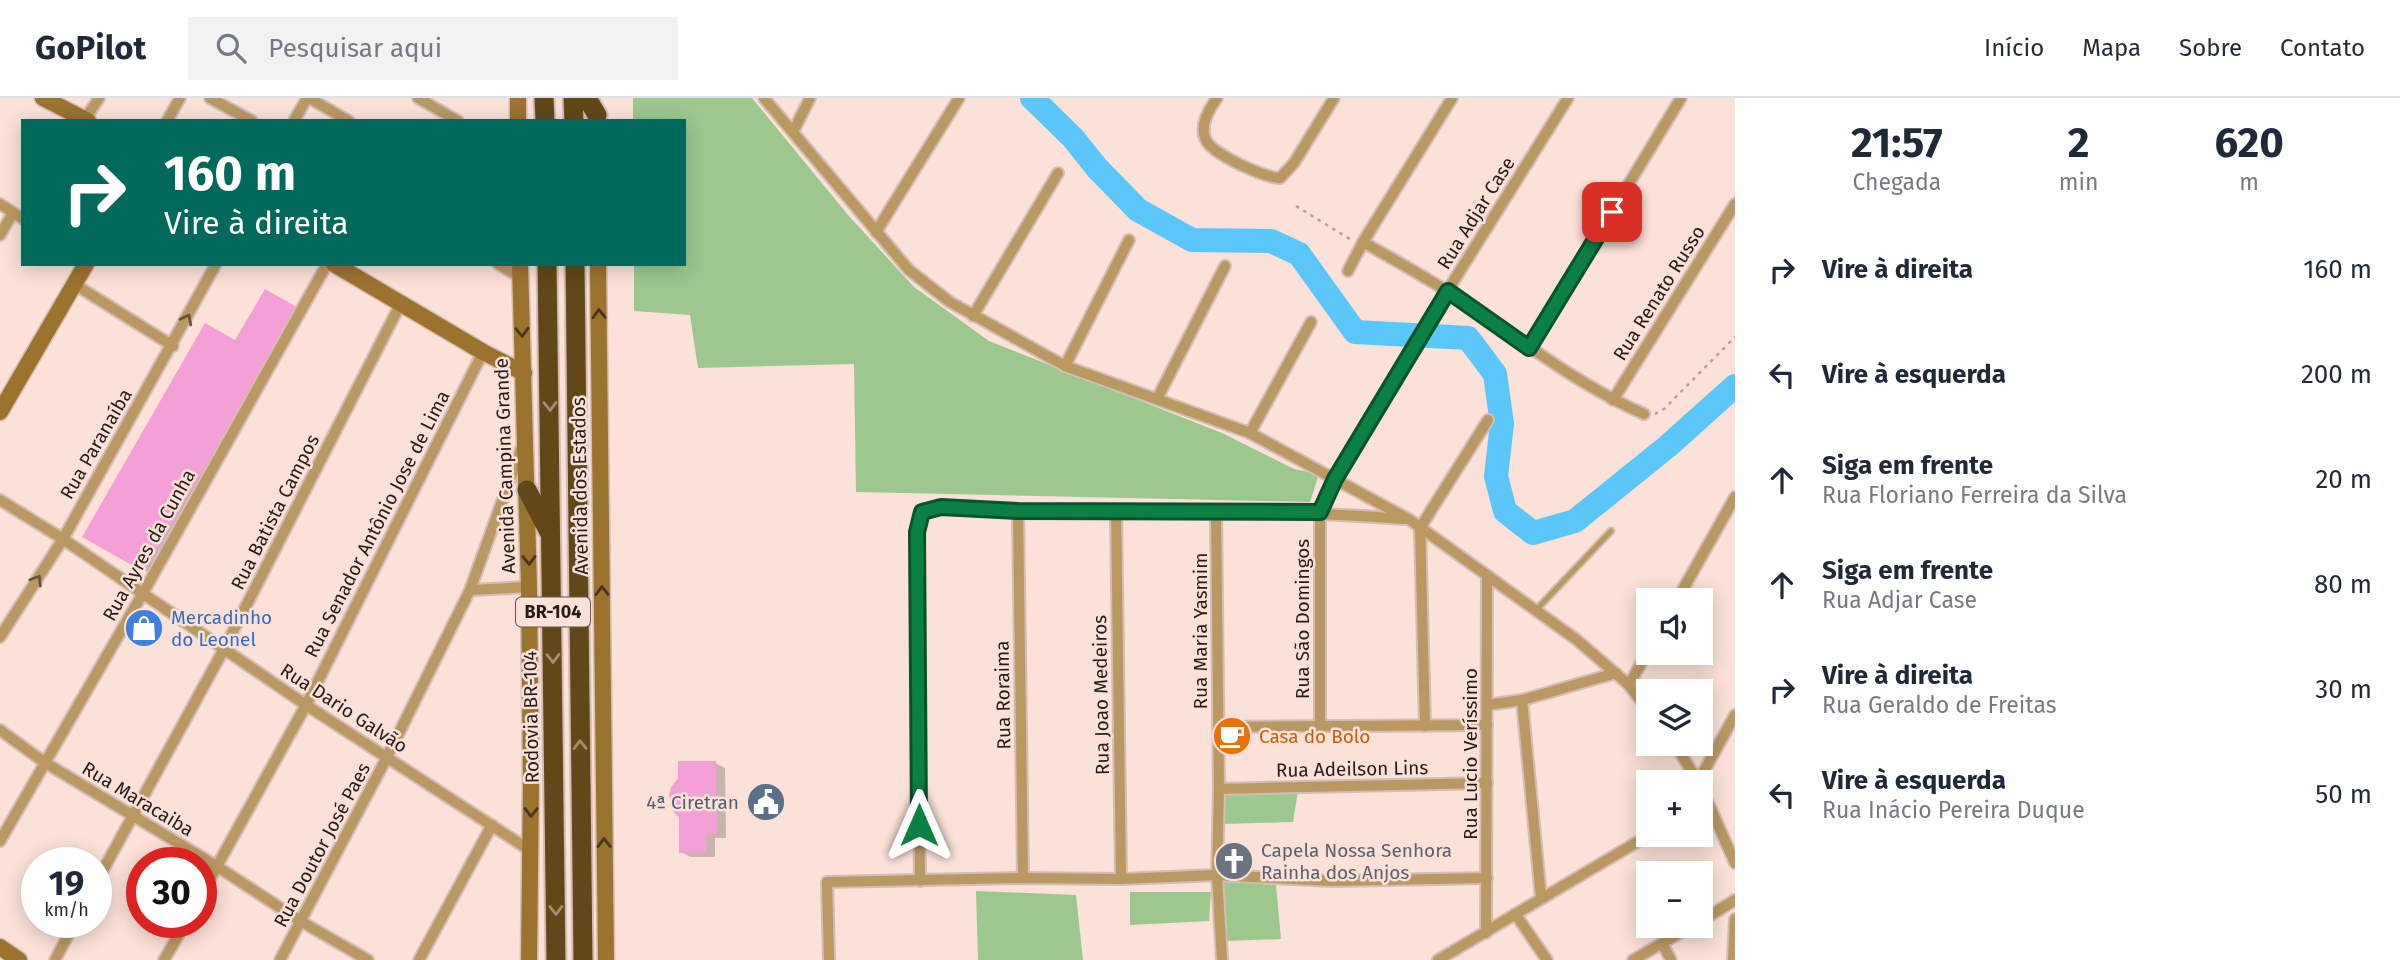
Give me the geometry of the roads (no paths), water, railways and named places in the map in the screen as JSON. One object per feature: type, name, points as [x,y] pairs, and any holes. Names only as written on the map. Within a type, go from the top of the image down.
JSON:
[{"type":"highway","points":[[544,98],[545,119]]},
{"type":"highway","points":[[573,98],[574,119]]},
{"type":"highway","name":"Rodovia BR-104","points":[[547,266],[556,960]]},
{"type":"highway","name":"BR-104","points":[[575,266],[583,960]]},
{"type":"highway","points":[[527,490],[552,538]]},
{"type":"main road","points":[[43,98],[84,119]]},
{"type":"main road","points":[[518,98],[518,119]]},
{"type":"main road","points":[[0,412],[85,266]]},
{"type":"main road","points":[[337,266],[483,352],[524,373]]},
{"type":"main road","name":"Avenida dos Estados","points":[[598,266],[606,960]]},
{"type":"main road","name":"Avenida Campina Grande","points":[[520,271],[529,587],[529,960]]},
{"type":"main road","points":[[0,947],[19,960]]},
{"type":"street","points":[[87,119],[99,98]]},
{"type":"street","points":[[168,119],[180,98]]},
{"type":"street","points":[[210,98],[248,119]]},
{"type":"street","points":[[296,119],[308,98],[345,119]]},
{"type":"street","points":[[418,98],[431,102],[455,119]]},
{"type":"street","points":[[764,98],[794,130],[909,270],[931,289],[973,316],[1065,366],[1250,433],[1410,520],[1536,610],[1616,673],[1636,694]]},
{"type":"street","points":[[794,130],[810,98]]},
{"type":"street","points":[[876,232],[960,98]]},
{"type":"street","points":[[1217,98],[1206,118],[1206,141],[1212,148],[1262,175],[1280,178],[1294,163],[1334,98]]},
{"type":"street","points":[[1348,271],[1451,98]]},
{"type":"street","name":"Rua Adjar Case","points":[[1320,512],[1335,479],[1413,346],[1569,98]]},
{"type":"street","points":[[1529,348],[1681,98]]},
{"type":"street","points":[[973,316],[1058,173]]},
{"type":"street","points":[[0,204],[18,216],[0,235]]},
{"type":"street","name":"Rua Renato Russo","points":[[1613,400],[1735,204]]},
{"type":"street","points":[[1065,366],[1129,240]]},
{"type":"street","points":[[1362,244],[1448,291],[1529,348],[1613,400],[1644,414]]},
{"type":"street","name":"Rua Paranaíba","points":[[0,637],[63,539],[215,266]]},
{"type":"street","name":"Rua Ayres da Cunha","points":[[0,841],[143,593],[326,266]]},
{"type":"street","points":[[1157,399],[1224,267]]},
{"type":"street","points":[[74,284],[173,345]]},
{"type":"street","name":"Rua Batista Campos","points":[[112,854],[225,649],[401,303]]},
{"type":"street","points":[[1250,433],[1311,322]]},
{"type":"street","name":"Rua Senador Antônio Jose de Lima","points":[[218,867],[306,705],[483,352]]},
{"type":"street","points":[[1425,726],[1420,528],[1488,420]]},
{"type":"street","name":"Rua Doutor José Paes","points":[[280,960],[387,757],[470,590],[526,437]]},
{"type":"street","points":[[1684,588],[1735,497]]},
{"type":"street","name":"Rua Dario Galvão","points":[[0,500],[63,539],[306,705],[531,851]]},
{"type":"street","points":[[920,881],[917,532],[922,512],[941,507],[1018,511],[1320,512],[1410,520]]},
{"type":"street","name":"Rua Roraima","points":[[1018,511],[1023,878]]},
{"type":"street","name":"Rua Joao Medeiros","points":[[1116,511],[1121,879]]},
{"type":"street","name":"Rua Maria Yasmim","points":[[1216,511],[1219,789],[1217,875],[1222,960]]},
{"type":"street","name":"Rua São Domingos","points":[[1320,512],[1320,726]]},
{"type":"street","name":"Rua Lucio Veríssimo","points":[[1486,933],[1487,575]]},
{"type":"street","points":[[470,590],[529,587]]},
{"type":"street","points":[[1629,685],[1640,665]]},
{"type":"street","points":[[1487,705],[1522,700],[1616,673]]},
{"type":"street","points":[[1522,700],[1541,898]]},
{"type":"street","points":[[1705,770],[1735,715]]},
{"type":"street","points":[[1218,727],[1487,726]]},
{"type":"street","name":"Rua Maracaiba","points":[[0,730],[44,762],[368,960]]},
{"type":"street","name":"Rua Adeilson Lins","points":[[1219,789],[1487,783]]},
{"type":"street","points":[[1713,820],[1735,863]]},
{"type":"street","points":[[419,960],[492,825]]},
{"type":"street","points":[[1438,960],[1636,843]]},
{"type":"street","points":[[828,960],[827,882],[1121,879],[1217,875],[1332,881],[1487,878]]},
{"type":"street","points":[[1713,913],[1735,901]]},
{"type":"street","points":[[1516,915],[1548,960]]},
{"type":"street","points":[[1733,960],[1735,919]]},
{"type":"street","points":[[55,960],[67,938]]},
{"type":"street","points":[[164,960],[177,938]]},
{"type":"street","points":[[1633,960],[1671,938]]},
{"type":"street","points":[[1662,943],[1671,960]]},
{"type":"lane","points":[[1536,610],[1612,531]]},
{"type":"waterway","points":[[1032,98],[1073,138],[1097,168],[1138,210],[1192,240],[1271,241],[1299,254],[1355,332],[1468,338],[1495,374],[1502,424],[1496,476],[1505,511],[1533,533],[1575,521],[1668,446],[1735,386]]},
{"type":"place","name":"Mercadinho do Leonel","points":[[144,628]]},
{"type":"place","name":"Casa do Bolo","points":[[1232,736]]},
{"type":"place","name":"4ª Ciretran","points":[[766,802]]},
{"type":"place","name":"Capela Nossa Senhora Rainha dos Anjos","points":[[1234,861]]}]
